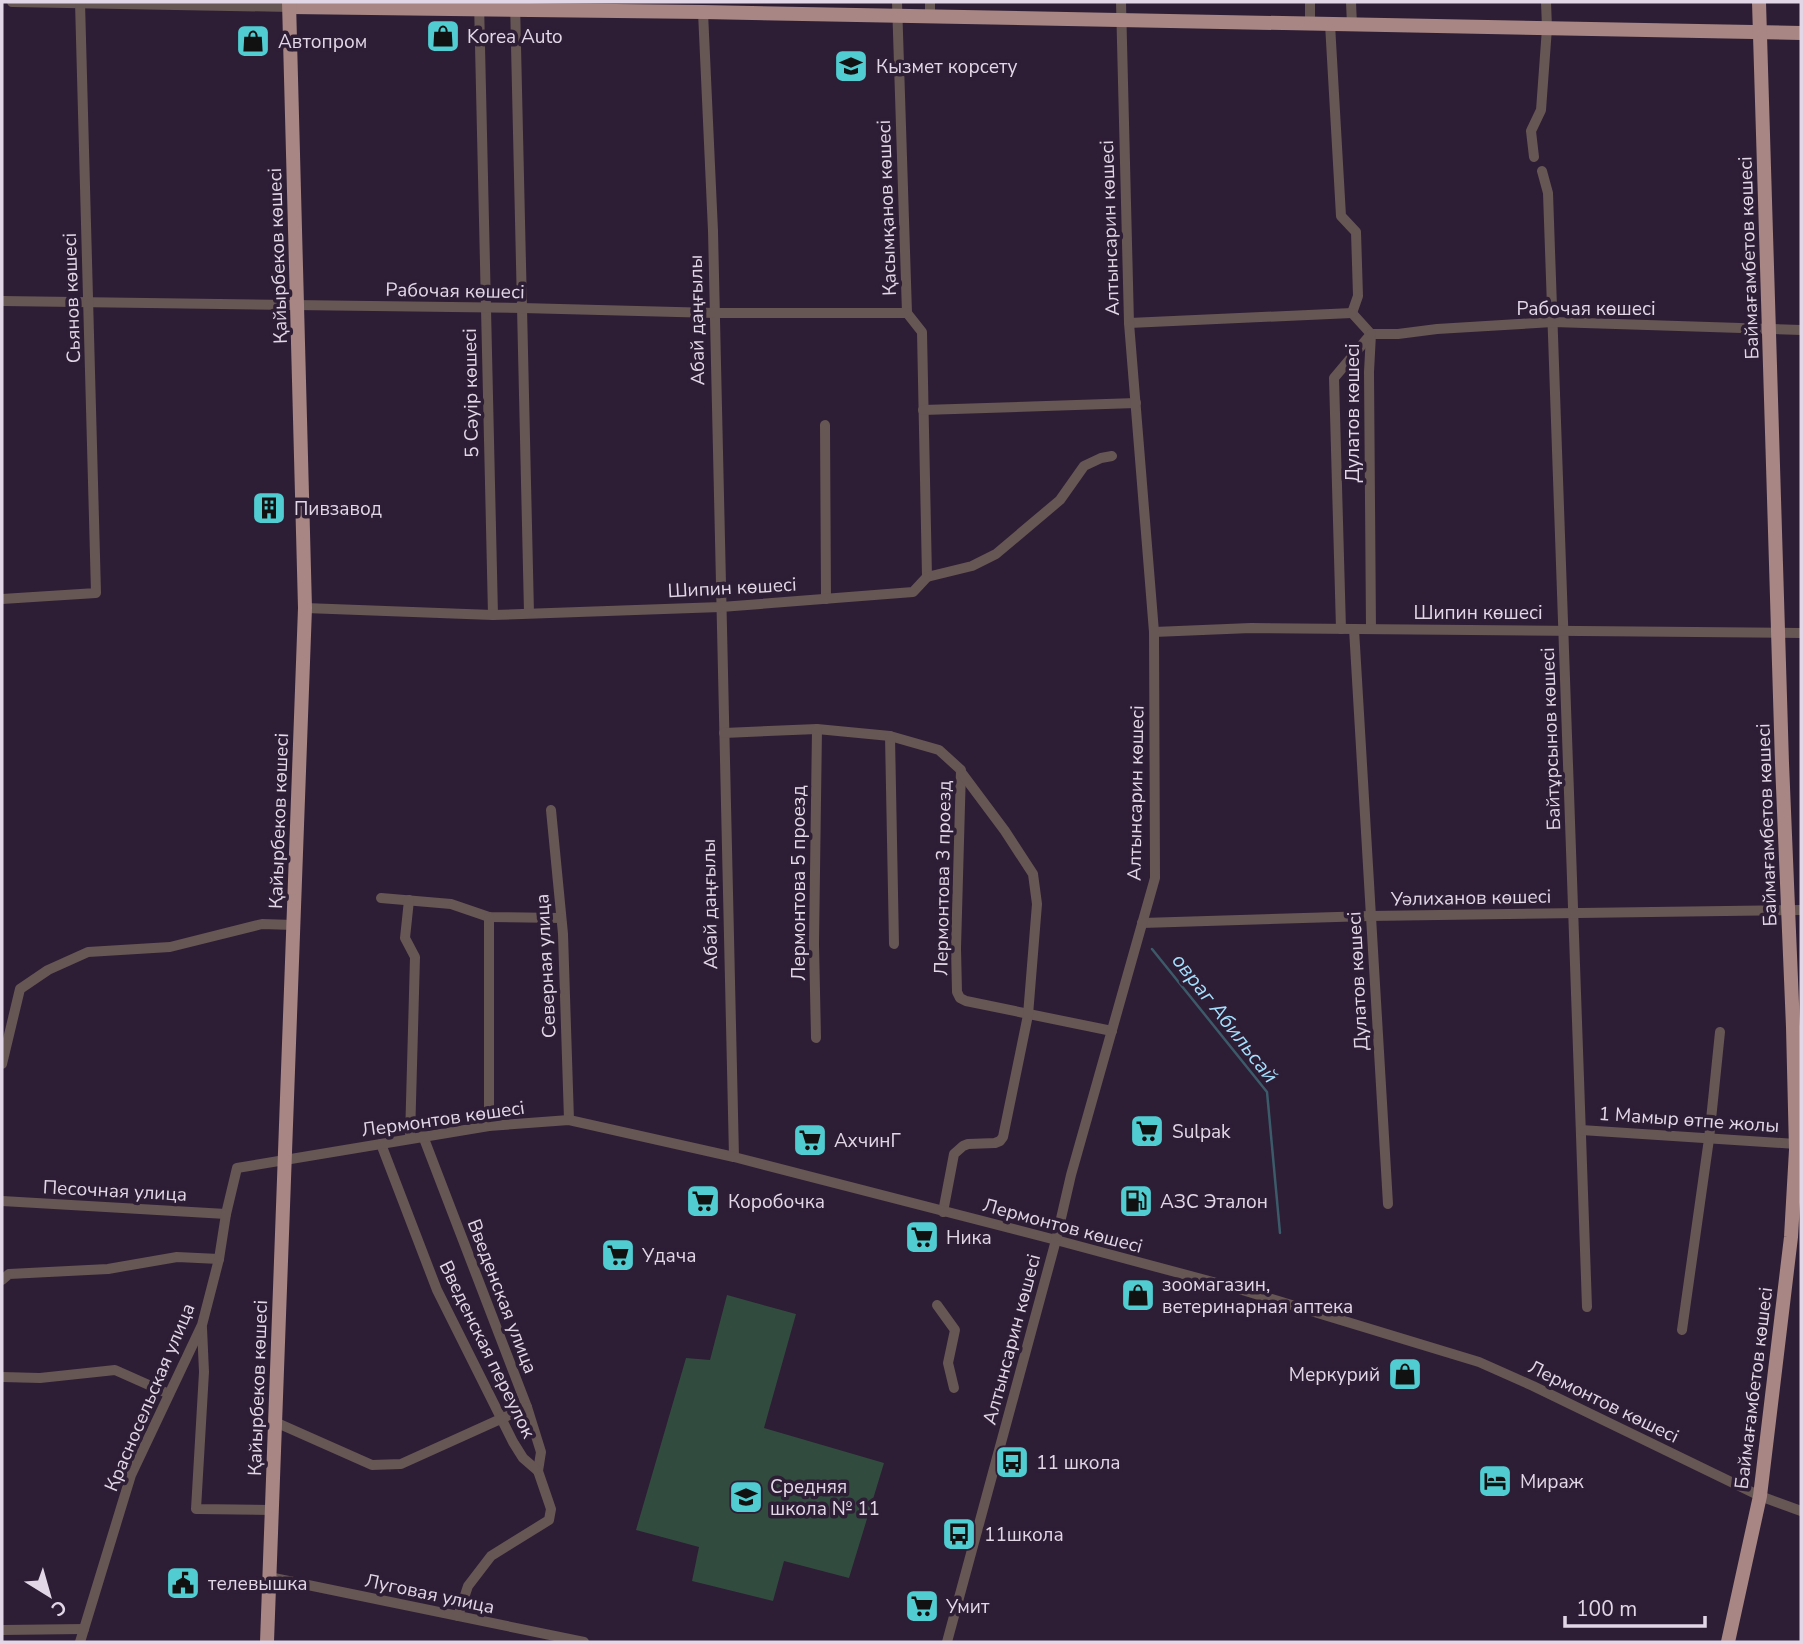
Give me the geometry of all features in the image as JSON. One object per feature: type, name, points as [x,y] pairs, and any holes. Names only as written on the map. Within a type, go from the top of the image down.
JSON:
[{"type":"main road","name":"Баймағамбетов көшесі","points":[[1728,1642],[1760,1496],[1791,1237],[1797,1148],[1795,910],[1782,763],[1759,2]]},
{"type":"main road","points":[[290,5],[897,9],[930,17],[1801,33]]},
{"type":"main road","name":"Қайырбеков көшесі","points":[[267,1642],[305,608],[290,5]]},
{"type":"street","points":[[12,2],[290,5]]},
{"type":"street","name":"Сьянов көшесі","points":[[2,599],[96,593],[80,2]]},
{"type":"street","points":[[930,2],[930,17]]},
{"type":"street","name":"Алтынсарин көшесі","points":[[947,1642],[1074,1165],[1154,878],[1154,632],[1129,323],[1121,2]]},
{"type":"street","points":[[1310,2],[1310,24]]},
{"type":"street","points":[[1351,2],[1352,24]]},
{"type":"street","points":[[1534,156],[1531,131],[1541,110],[1546,2]]},
{"type":"street","name":"5 Сәуір көшесі","points":[[479,6],[493,615]]},
{"type":"street","points":[[515,6],[529,613]]},
{"type":"street","name":"Абай даңғылы","points":[[703,7],[713,231],[734,1157]]},
{"type":"street","name":"Қасымқанов көшесі","points":[[897,9],[907,313],[922,332],[927,577]]},
{"type":"street","points":[[1330,24],[1341,216],[1356,232],[1358,296],[1355,316],[1368,332]]},
{"type":"street","name":"Байтұрсынов көшесі","points":[[1542,171],[1548,193],[1587,1307]]},
{"type":"street","name":"Рабочая көшесі","points":[[2,301],[486,307],[715,313],[907,313]]},
{"type":"street","points":[[1129,323],[1355,316]]},
{"type":"street","name":"Рабочая көшесі","points":[[1368,332],[1398,334],[1553,321],[1801,330]]},
{"type":"street","name":"Дулатов көшесі","points":[[1341,629],[1334,378],[1368,332]]},
{"type":"street","name":"Дулатов көшесі","points":[[1368,332],[1371,629]]},
{"type":"street","points":[[923,410],[1136,403]]},
{"type":"street","points":[[825,425],[826,598]]},
{"type":"street","name":"Шипин көшесі","points":[[305,608],[493,615],[721,607],[913,592],[927,577],[972,566],[996,554],[1060,500],[1084,466],[1112,456]]},
{"type":"street","name":"Шипин көшесі","points":[[1154,632],[1251,628],[1801,633]]},
{"type":"street","name":"Дулатов көшесі","points":[[1354,629],[1388,1204]]},
{"type":"street","points":[[724,733],[817,729],[890,736],[939,750],[961,771],[1033,874],[1037,904],[1028,1015],[1003,1137],[995,1143],[963,1146],[954,1154],[943,1212]]},
{"type":"street","name":"Лермонтова 5 проезд","points":[[816,1038],[814,944],[817,729]]},
{"type":"street","points":[[890,736],[894,944]]},
{"type":"street","name":"Лермонтова 3 проезд","points":[[961,771],[956,948],[957,992],[960,998],[1028,1015],[1112,1031]]},
{"type":"street","name":"Северная улица","points":[[551,810],[561,918],[569,1120]]},
{"type":"street","points":[[381,898],[451,904],[489,917],[561,918]]},
{"type":"street","points":[[408,900],[405,938],[415,957],[410,1139]]},
{"type":"street","name":"Уәлиханов көшесі","points":[[1142,923],[1370,916],[1795,910]]},
{"type":"street","points":[[489,917],[489,1126]]},
{"type":"street","points":[[2,1064],[20,989],[48,970],[88,952],[170,947],[262,923],[294,925]]},
{"type":"street","points":[[1682,1330],[1709,1139],[1720,1032]]},
{"type":"street","name":"Лермонтов көшесі","points":[[285,1159],[489,1126],[569,1120],[734,1157],[1238,1289],[1479,1362],[1760,1496],[1801,1511]]},
{"type":"street","name":"1 Мамыр өтпе жолы","points":[[1581,1130],[1797,1148]]},
{"type":"street","name":"Введенская улица","points":[[423,1136],[527,1408],[541,1452],[538,1471]]},
{"type":"street","name":"Введенская переулок","points":[[381,1144],[437,1290],[501,1419],[523,1458],[538,1471],[551,1509],[551,1516],[545,1523],[491,1556],[468,1586],[458,1616]]},
{"type":"street","name":"Красносельская улица","points":[[80,1642],[131,1475],[202,1325],[219,1259],[237,1168],[285,1159]]},
{"type":"street","name":"Песочная улица","points":[[2,1201],[226,1214]]},
{"type":"street","points":[[2,1280],[9,1274],[108,1269],[177,1257],[219,1259]]},
{"type":"street","points":[[937,1305],[955,1330],[948,1363],[954,1388]]},
{"type":"street","points":[[202,1325],[204,1372],[196,1508],[271,1510]]},
{"type":"street","points":[[2,1377],[40,1378],[115,1370],[169,1394]]},
{"type":"street","points":[[275,1422],[372,1465],[401,1464],[527,1408]]},
{"type":"street","name":"Луговая улица","points":[[268,1577],[584,1642]]},
{"type":"street","points":[[2,1630],[84,1629]]},
{"type":"green space","points":[[727,1295],[796,1314],[764,1428],[884,1463],[849,1578],[784,1561],[773,1601],[692,1581],[699,1547],[636,1530],[686,1358],[710,1360]]},
{"type":"waterway","name":"овраг Абильсай","points":[[1152,949],[1267,1092],[1280,1233]]},
{"type":"place","name":"Korea Auto","points":[[443,36]]},
{"type":"place","name":"Автопром","points":[[253,41]]},
{"type":"place","name":"Кызмет корсету","points":[[851,66]]},
{"type":"place","name":"Пивзавод","points":[[269,508]]},
{"type":"place","name":"Sulpak","points":[[1147,1131]]},
{"type":"place","name":"АхчинГ","points":[[810,1140]]},
{"type":"place","name":"Коробочка","points":[[703,1201]]},
{"type":"place","name":"АЗС Эталон","points":[[1136,1201]]},
{"type":"place","name":"Ника","points":[[922,1237]]},
{"type":"place","name":"Удача","points":[[618,1255]]},
{"type":"place","name":"зоомагазин, ветеринарная аптека","points":[[1138,1295]]},
{"type":"place","name":"Меркурий","points":[[1405,1374]]},
{"type":"place","name":"11 школа","points":[[1012,1462]]},
{"type":"place","name":"Мираж","points":[[1495,1481]]},
{"type":"place","name":"Средняя школа № 11","points":[[746,1497]]},
{"type":"place","name":"11школа","points":[[959,1534]]},
{"type":"place","name":"телевышка","points":[[183,1583]]},
{"type":"place","name":"Умит","points":[[922,1606]]}]
